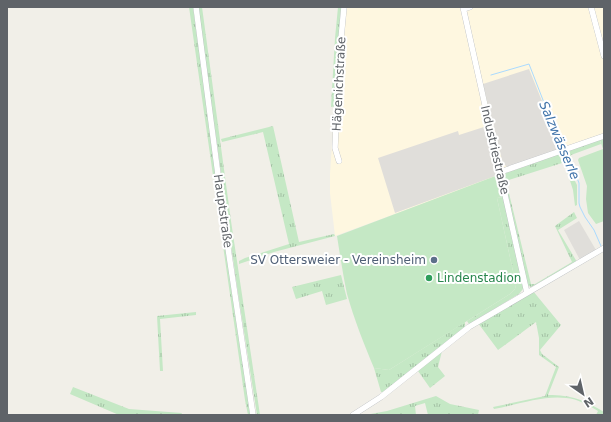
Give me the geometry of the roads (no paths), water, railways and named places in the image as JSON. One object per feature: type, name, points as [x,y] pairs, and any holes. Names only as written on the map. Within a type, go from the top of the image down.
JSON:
[{"type":"street","name":"Hauptstraße","points":[[196,7],[225,228],[253,415]]},
{"type":"street","name":"Hägenichstraße","points":[[339,161],[335,148],[339,60],[344,7]]},
{"type":"street","points":[[463,8],[470,7]]},
{"type":"street","points":[[591,7],[604,56]]},
{"type":"street","name":"Industriestraße","points":[[463,8],[527,293]]},
{"type":"street","points":[[500,172],[604,136]]},
{"type":"street","points":[[353,415],[381,397],[469,328],[602,249]]},
{"type":"waterway","name":"Salzwässerle","points":[[491,75],[529,64],[562,149]]},
{"type":"waterway","name":"Salzwässerle","points":[[563,152],[570,169],[579,183],[580,207],[594,230],[601,246]]},
{"type":"place","name":"SV Ottersweier - Vereinsheim","points":[[434,260]]},
{"type":"place","name":"Lindenstadion","points":[[429,278]]}]
